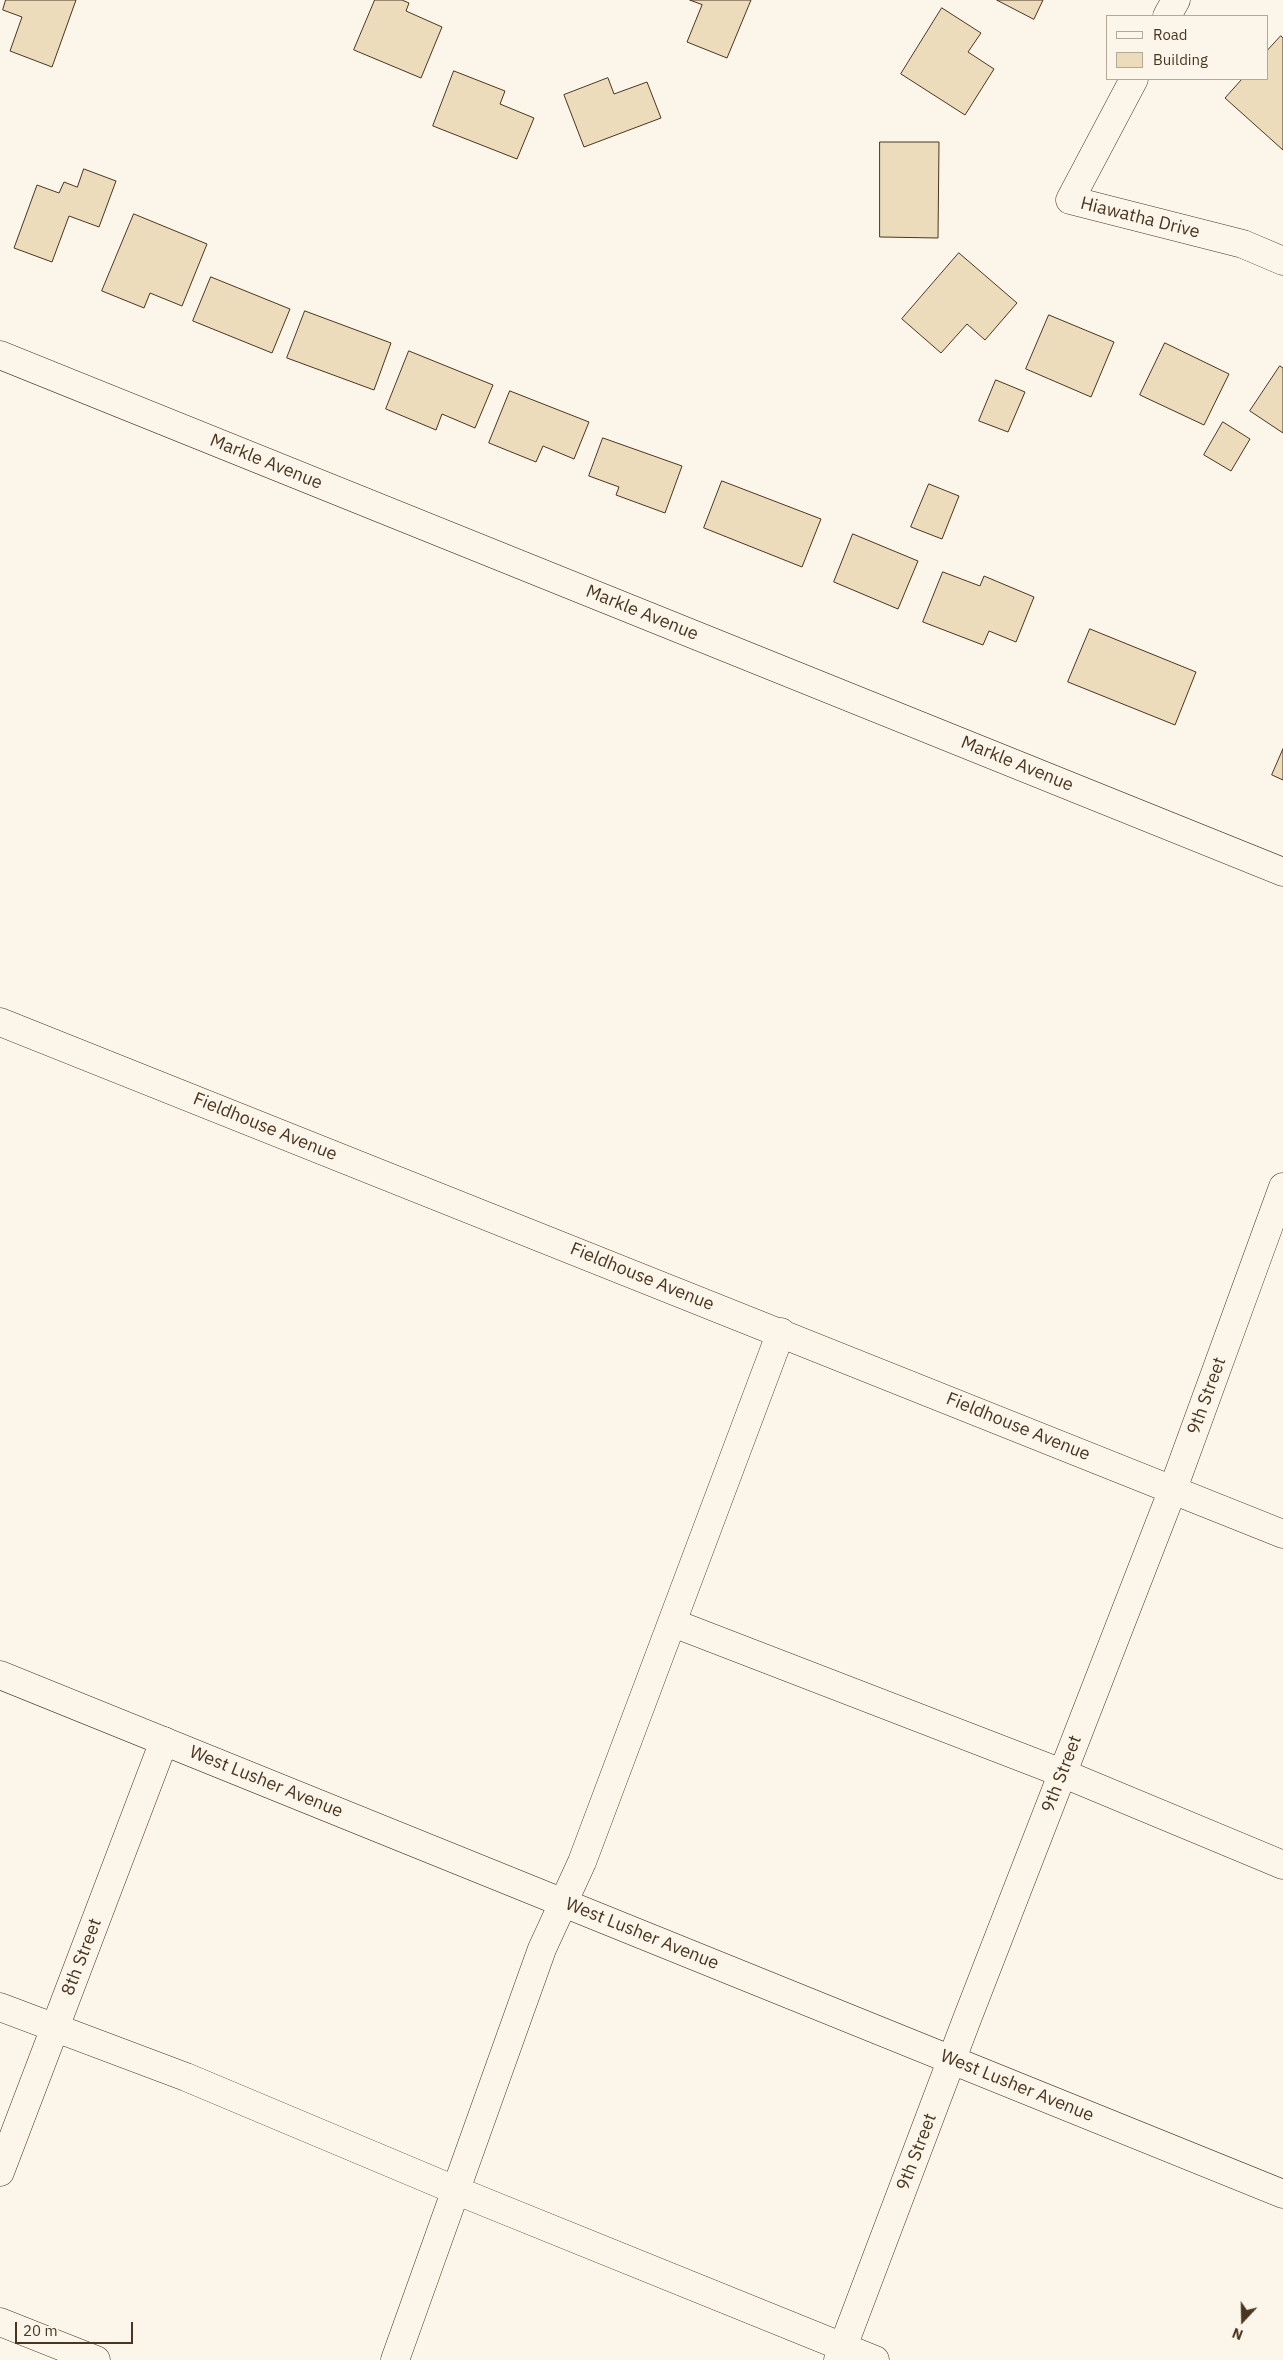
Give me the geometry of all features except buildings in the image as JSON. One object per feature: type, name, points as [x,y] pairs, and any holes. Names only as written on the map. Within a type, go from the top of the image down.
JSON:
[{"type":"street","points":[[1168,15],[1176,0]]},
{"type":"street","name":"Hiawatha Drive","points":[[1133,80],[1070,200],[1243,244],[1283,261]]},
{"type":"street","name":"Markle Avenue","points":[[0,354],[1283,872]]},
{"type":"street","name":"Fieldhouse Avenue","points":[[0,1022],[1173,1488],[1283,1534]]},
{"type":"street","name":"9th Street","points":[[841,2354],[1062,1773],[1173,1488],[1283,1187]]},
{"type":"street","points":[[395,2360],[542,1949],[564,1903],[673,1623],[780,1332]]},
{"type":"street","points":[[673,1623],[1062,1773],[1283,1865]]},
{"type":"street","name":"West Lusher Avenue","points":[[0,1675],[1283,2194]]},
{"type":"street","name":"8th Street","points":[[0,2172],[164,1741]]},
{"type":"street","points":[[0,2007],[186,2077],[841,2354],[875,2360]]},
{"type":"street","points":[[0,2322],[96,2360]]}]
